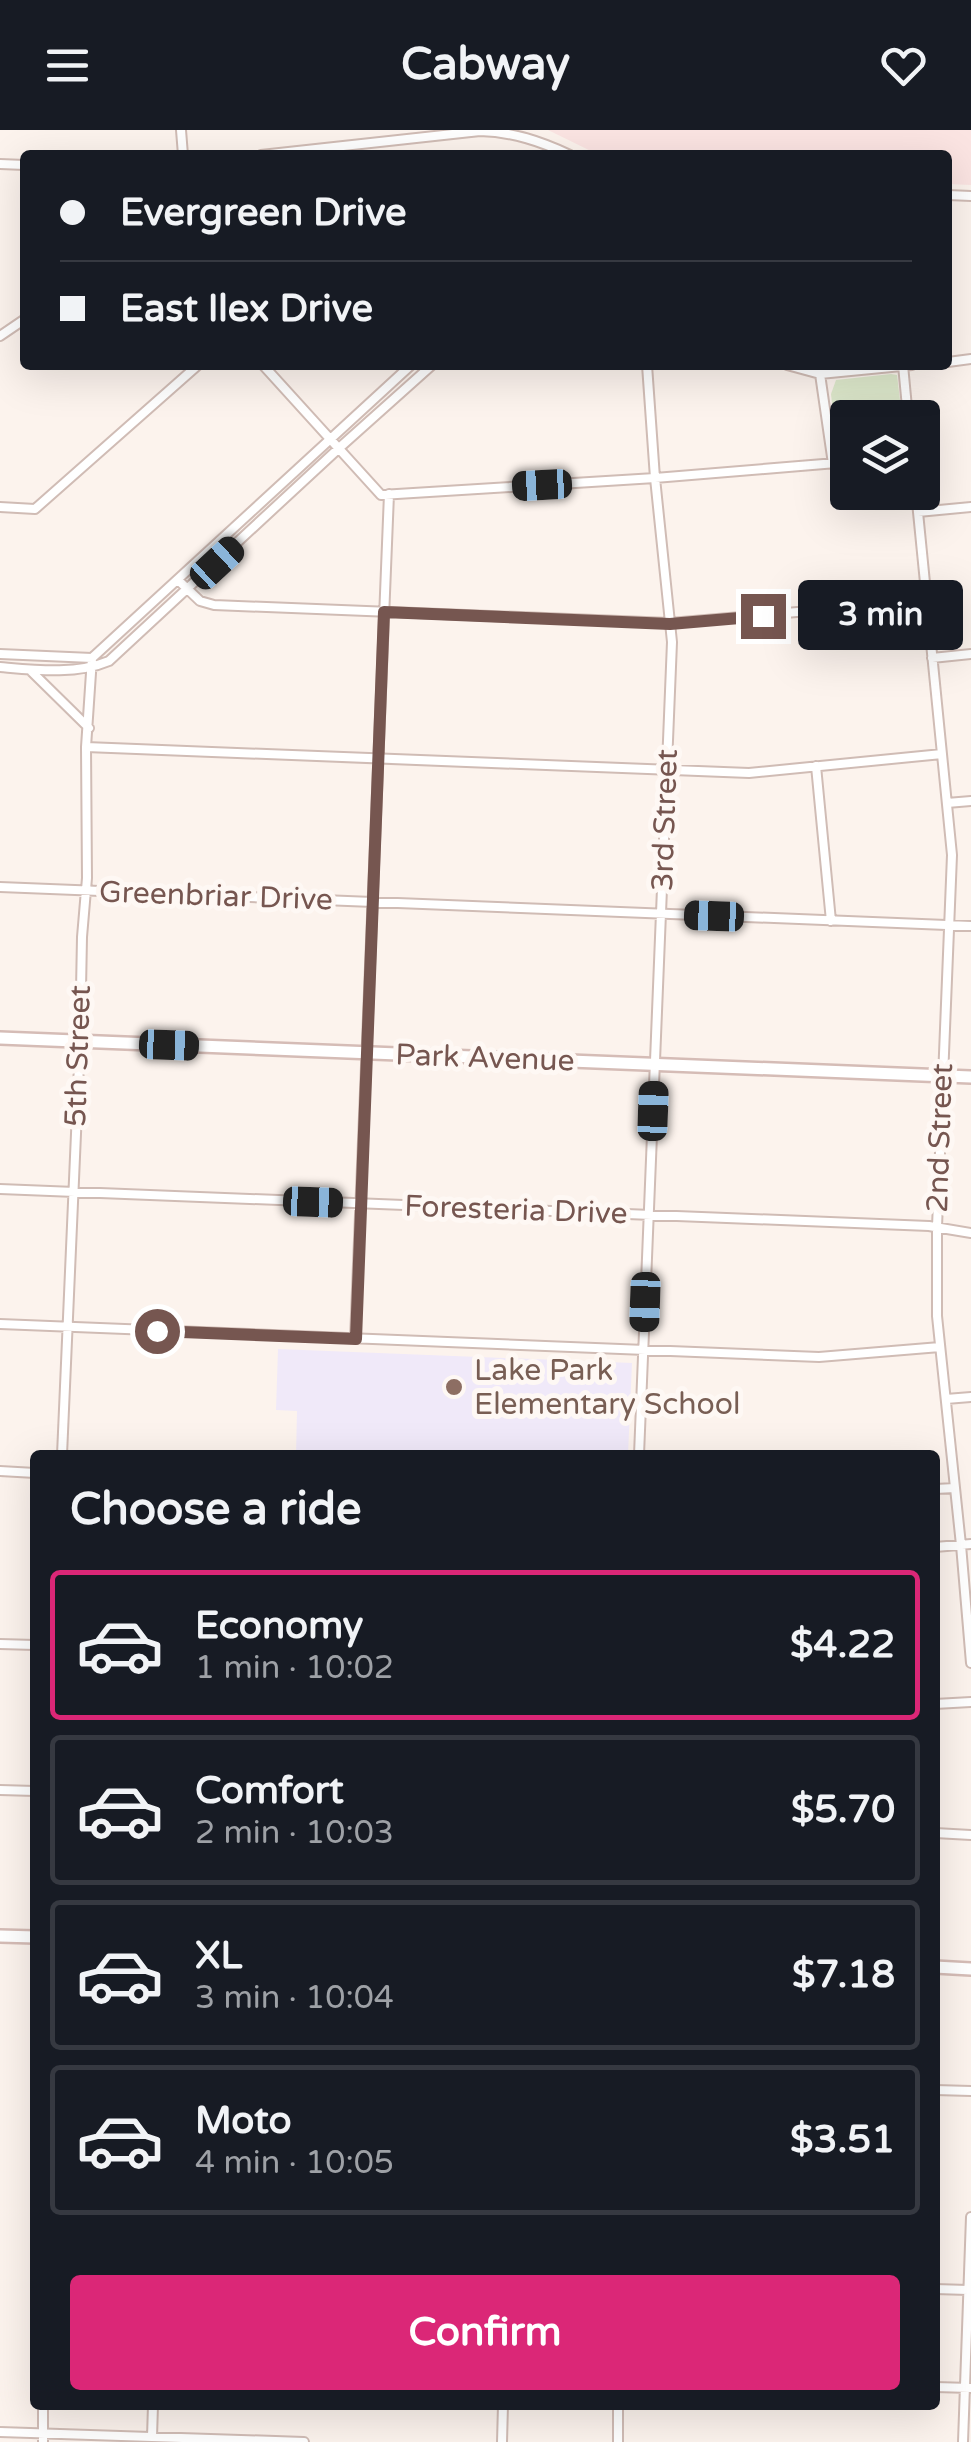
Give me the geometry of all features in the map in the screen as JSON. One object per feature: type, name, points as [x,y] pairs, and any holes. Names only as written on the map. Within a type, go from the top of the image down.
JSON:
[{"type":"street","points":[[303,150],[465,132],[494,132],[537,140],[559,150]]},
{"type":"street","points":[[360,143],[361,150]]},
{"type":"street","points":[[0,507],[35,509],[192,370]]},
{"type":"street","points":[[268,370],[380,495],[830,464]]},
{"type":"street","points":[[0,654],[92,658],[405,370]]},
{"type":"street","points":[[0,668],[91,669],[109,662],[426,370]]},
{"type":"street","name":"3rd Street","points":[[639,1450],[672,642],[648,370]]},
{"type":"street","points":[[805,370],[820,374],[857,370]]},
{"type":"street","points":[[903,370],[906,400]]},
{"type":"street","points":[[820,374],[830,443]]},
{"type":"street","points":[[356,1339],[389,494]]},
{"type":"street","points":[[918,512],[971,507]]},
{"type":"street","name":"2nd Street","points":[[918,512],[952,855],[937,1316],[955,1488],[966,1544],[971,1664]]},
{"type":"street","points":[[178,580],[200,602],[214,605],[670,624],[926,601]]},
{"type":"street","points":[[932,658],[971,654]]},
{"type":"street","name":"5th Street","points":[[62,1450],[92,658]]},
{"type":"street","points":[[30,670],[89,728]]},
{"type":"street","points":[[86,746],[749,773],[942,754]]},
{"type":"street","points":[[816,766],[831,920]]},
{"type":"street","points":[[947,804],[971,801]]},
{"type":"street","name":"Greenbriar Drive","points":[[0,887],[971,926]]},
{"type":"street","name":"Park Avenue","points":[[0,1038],[971,1077]]},
{"type":"street","name":"Foresteria Drive","points":[[0,1189],[937,1227],[971,1232]]},
{"type":"street","points":[[0,1324],[819,1357],[940,1347]]},
{"type":"street","points":[[946,1399],[971,1397]]},
{"type":"street","points":[[0,1471],[30,1472]]},
{"type":"street","points":[[940,1489],[955,1488]]},
{"type":"street","points":[[940,1547],[966,1544]]},
{"type":"street","points":[[0,1644],[30,1645]]},
{"type":"street","points":[[940,1704],[971,1702]]},
{"type":"street","points":[[0,1790],[30,1792]]},
{"type":"street","points":[[940,1833],[971,1835]]},
{"type":"street","points":[[0,1936],[30,1938]]},
{"type":"street","points":[[940,1967],[971,1968]]},
{"type":"street","points":[[940,2090],[971,2091]]},
{"type":"street","points":[[963,2442],[968,2388],[971,2217]]},
{"type":"street","points":[[940,2289],[968,2290]]},
{"type":"street","points":[[940,2387],[968,2388]]},
{"type":"street","points":[[43,2438],[44,2410]]},
{"type":"street","points":[[152,2437],[153,2410]]},
{"type":"street","points":[[502,2442],[503,2410]]},
{"type":"street","points":[[618,2410],[618,2442]]},
{"type":"street","points":[[0,2432],[43,2438],[304,2442]]},
{"type":"shaded area","points":[[548,130],[971,130],[971,185],[952,184],[952,150],[589,150]]},
{"type":"shaded area","name":"Lake Park Elementary School","points":[[278,1349],[632,1363],[628,1450],[296,1450],[297,1411],[276,1410]]},
{"type":"green space","points":[[897,375],[900,400],[832,400],[836,380]]},
{"type":"place","name":"Lake Park Elementary School","points":[[454,1387]]},
{"type":"route","points":[[157,1331],[356,1339],[384,612],[670,624],[763,616]]}]
